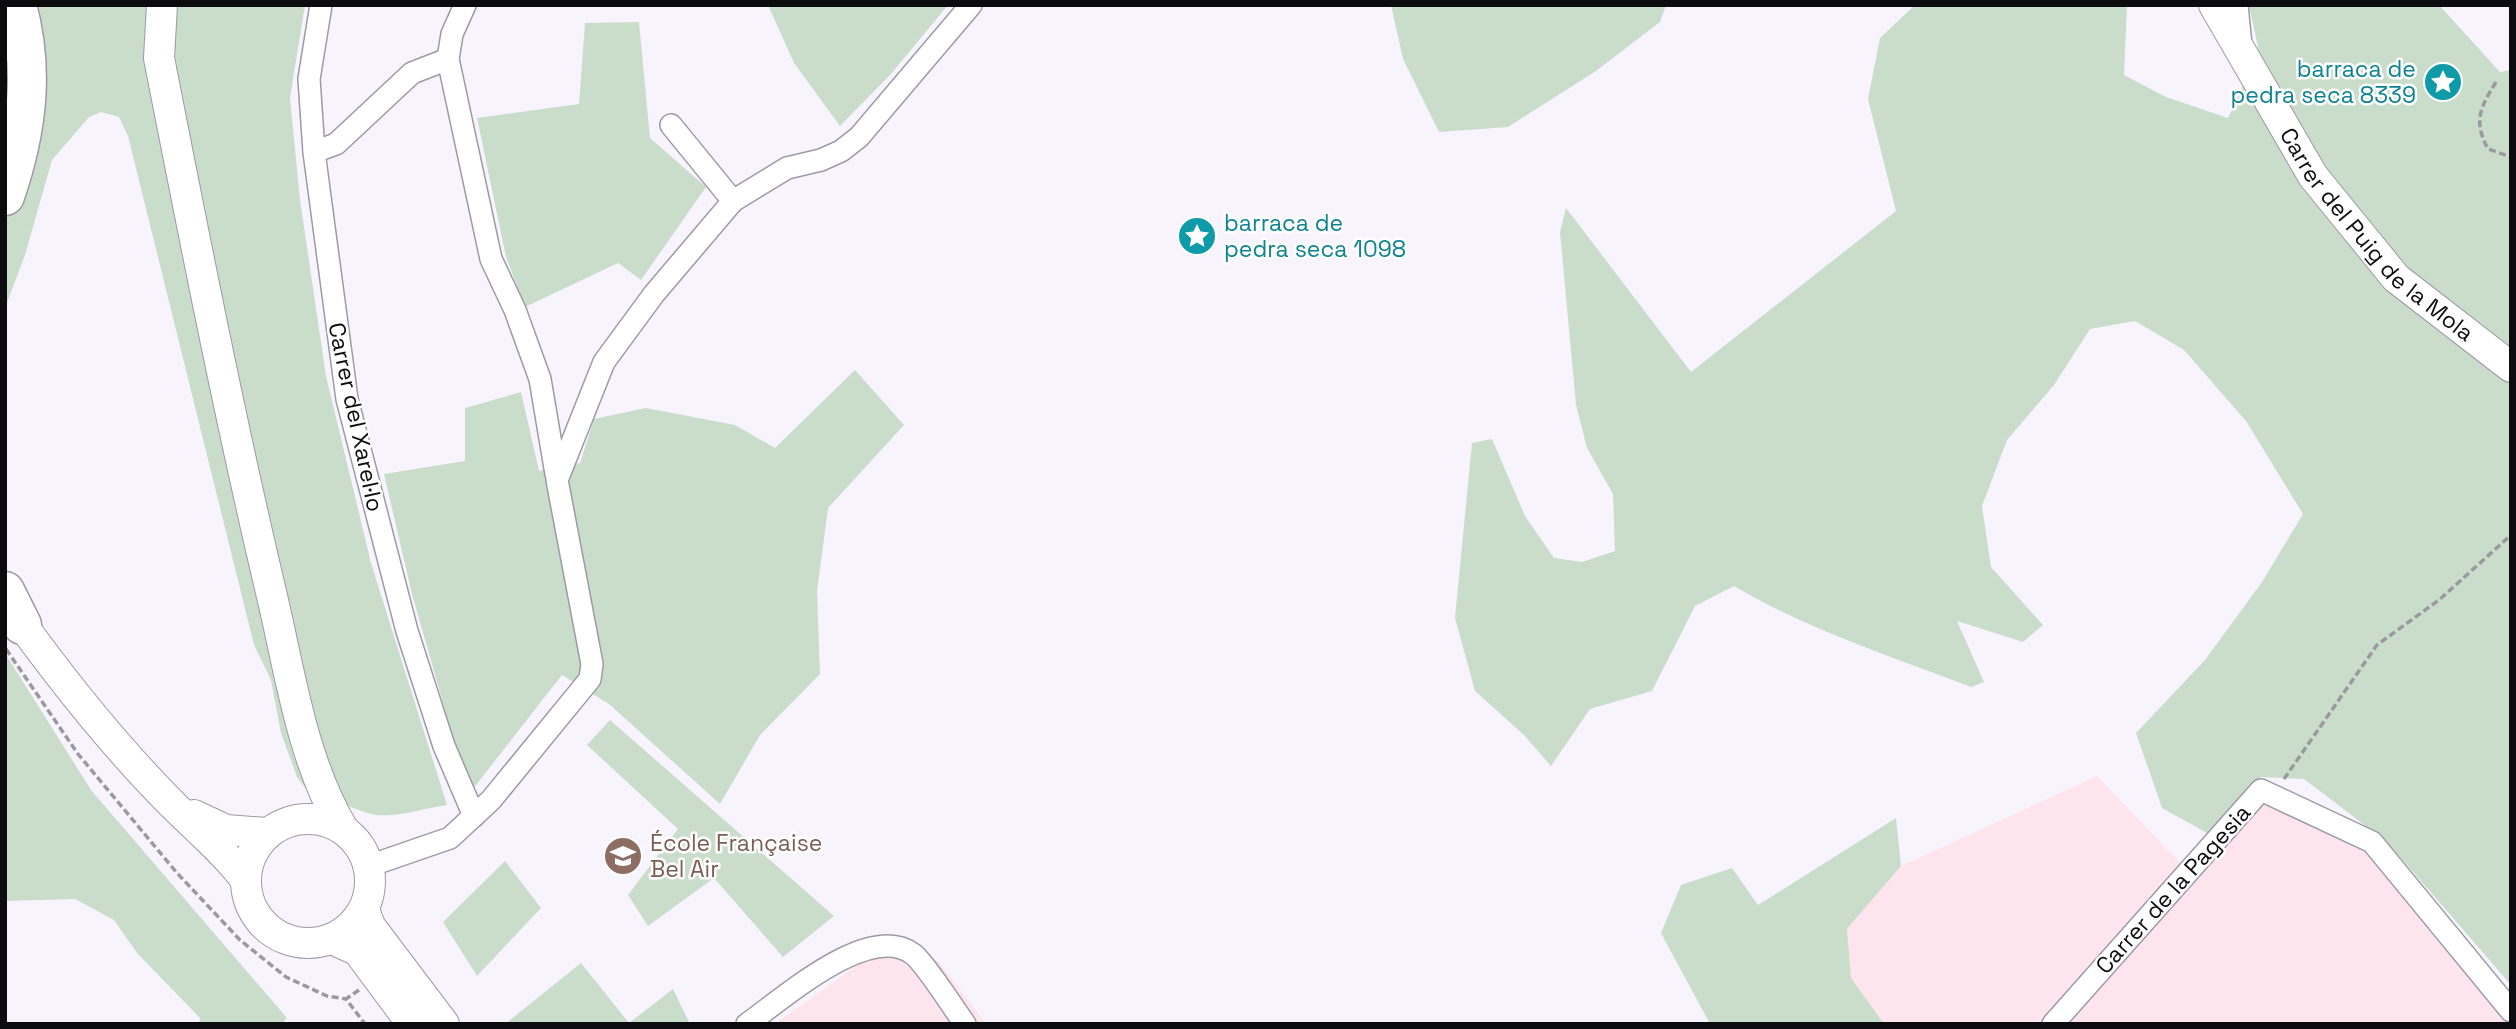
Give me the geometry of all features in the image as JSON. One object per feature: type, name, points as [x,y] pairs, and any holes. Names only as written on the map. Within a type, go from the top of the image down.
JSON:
[{"type":"highway","points":[[5,196],[17,162],[27,108],[27,65],[17,5]]},
{"type":"street","points":[[162,5],[159,58],[246,485],[310,758],[330,807],[343,829],[359,845],[369,866],[370,888],[356,931],[412,1024]]},
{"type":"street","name":"Carrer del Xarel·lo","points":[[321,5],[309,79],[314,152],[347,399],[407,631],[444,746],[474,816]]},
{"type":"street","points":[[369,866],[450,838],[511,777],[590,680],[592,664],[540,379],[515,310],[491,259],[448,59],[452,34],[465,5]]},
{"type":"street","points":[[557,480],[604,362],[654,294],[733,201],[787,168],[821,160],[841,151],[859,137],[971,5]]},
{"type":"street","name":"Carrer del Puig de la Mola","points":[[2214,5],[2242,49],[2313,176],[2396,278],[2511,367]]},
{"type":"street","points":[[2237,5],[2242,49]]},
{"type":"street","points":[[314,152],[336,144],[412,73],[448,59]]},
{"type":"street","points":[[671,125],[733,201]]},
{"type":"street","points":[[9,616],[69,690],[174,807],[217,844],[246,879]]},
{"type":"street","points":[[310,758],[298,803],[250,857],[246,879],[253,911],[276,934],[299,943],[356,931]]},
{"type":"street","name":"Carrer de la Pagesia","points":[[2053,1024],[2261,790],[2372,842],[2511,1011]]},
{"type":"street","points":[[174,807],[226,830],[278,827],[317,819],[343,829]]},
{"type":"street","points":[[356,931],[444,1024]]},
{"type":"street","points":[[747,1024],[834,963],[866,947],[893,947],[913,954],[965,1024]]},
{"type":"path","points":[[2496,82],[2483,104],[2478,130],[2488,149],[2511,157]]},
{"type":"path","points":[[2273,795],[2377,645],[2439,600],[2511,535]]},
{"type":"path","points":[[9,616],[78,754],[177,873],[226,927],[272,968],[327,996],[346,999]]},
{"type":"shaded area","points":[[2097,776],[2194,877],[2264,799],[2369,848],[2511,1024],[1884,1024],[1851,978],[1847,929],[1901,866]]},
{"type":"shaded area","points":[[895,938],[939,962],[986,1024],[775,1024]]},
{"type":"green space","points":[[5,5],[305,5],[290,98],[300,200],[326,376],[371,563],[447,805],[400,814],[371,814],[309,793],[297,777],[281,733],[271,680],[254,645],[128,136],[119,117],[101,112],[89,117],[52,160],[25,255],[5,308]]},
{"type":"green space","points":[[768,5],[948,5],[891,74],[840,126],[794,63]]},
{"type":"green space","points":[[1391,5],[1666,5],[1660,22],[1596,71],[1508,127],[1439,132],[1403,59]]},
{"type":"green space","points":[[1915,5],[2127,5],[2124,75],[2166,97],[2228,118],[2259,52],[2249,5],[2439,5],[2500,72],[2511,70],[2511,985],[2388,843],[2304,779],[2261,777],[2207,833],[2162,808],[2136,733],[2205,660],[2262,582],[2303,514],[2246,421],[2184,350],[2135,321],[2090,329],[2054,385],[2007,440],[1982,506],[1991,567],[2043,625],[2023,642],[1957,621],[1984,682],[1971,687],[1880,653],[1791,616],[1734,586],[1695,606],[1652,691],[1590,709],[1551,766],[1524,735],[1475,691],[1455,618],[1472,443],[1492,439],[1525,516],[1554,558],[1582,562],[1615,551],[1613,494],[1587,448],[1576,405],[1560,232],[1566,208],[1691,372],[1896,211],[1868,99],[1880,38]]},
{"type":"green space","points":[[639,22],[650,138],[706,187],[641,280],[618,263],[525,307],[506,257],[477,118],[579,104],[585,23]]},
{"type":"green space","points":[[855,370],[904,425],[828,508],[817,591],[820,674],[760,735],[720,804],[609,704],[562,675],[469,794],[412,594],[384,474],[465,461],[465,408],[521,392],[539,471],[580,463],[594,419],[646,408],[735,425],[775,448]]},
{"type":"green space","points":[[5,653],[91,790],[287,1018],[281,1024],[199,1024],[200,1018],[137,953],[114,920],[75,899],[5,901]]},
{"type":"green space","points":[[610,720],[834,916],[783,957],[714,878],[648,926],[628,895],[678,829],[587,745]]},
{"type":"green space","points":[[1896,818],[1901,866],[1847,929],[1851,978],[1884,1024],[1710,1024],[1661,933],[1681,885],[1732,868],[1758,905]]},
{"type":"green space","points":[[505,861],[541,908],[477,976],[443,922]]},
{"type":"green space","points":[[581,963],[629,1023],[673,989],[689,1022],[687,1024],[505,1024]]},
{"type":"place","name":"barraca de pedra seca 8339","points":[[2443,82]]},
{"type":"place","name":"barraca de pedra seca 1098","points":[[1197,236]]},
{"type":"place","name":"École Française Bel Air","points":[[623,856]]}]
